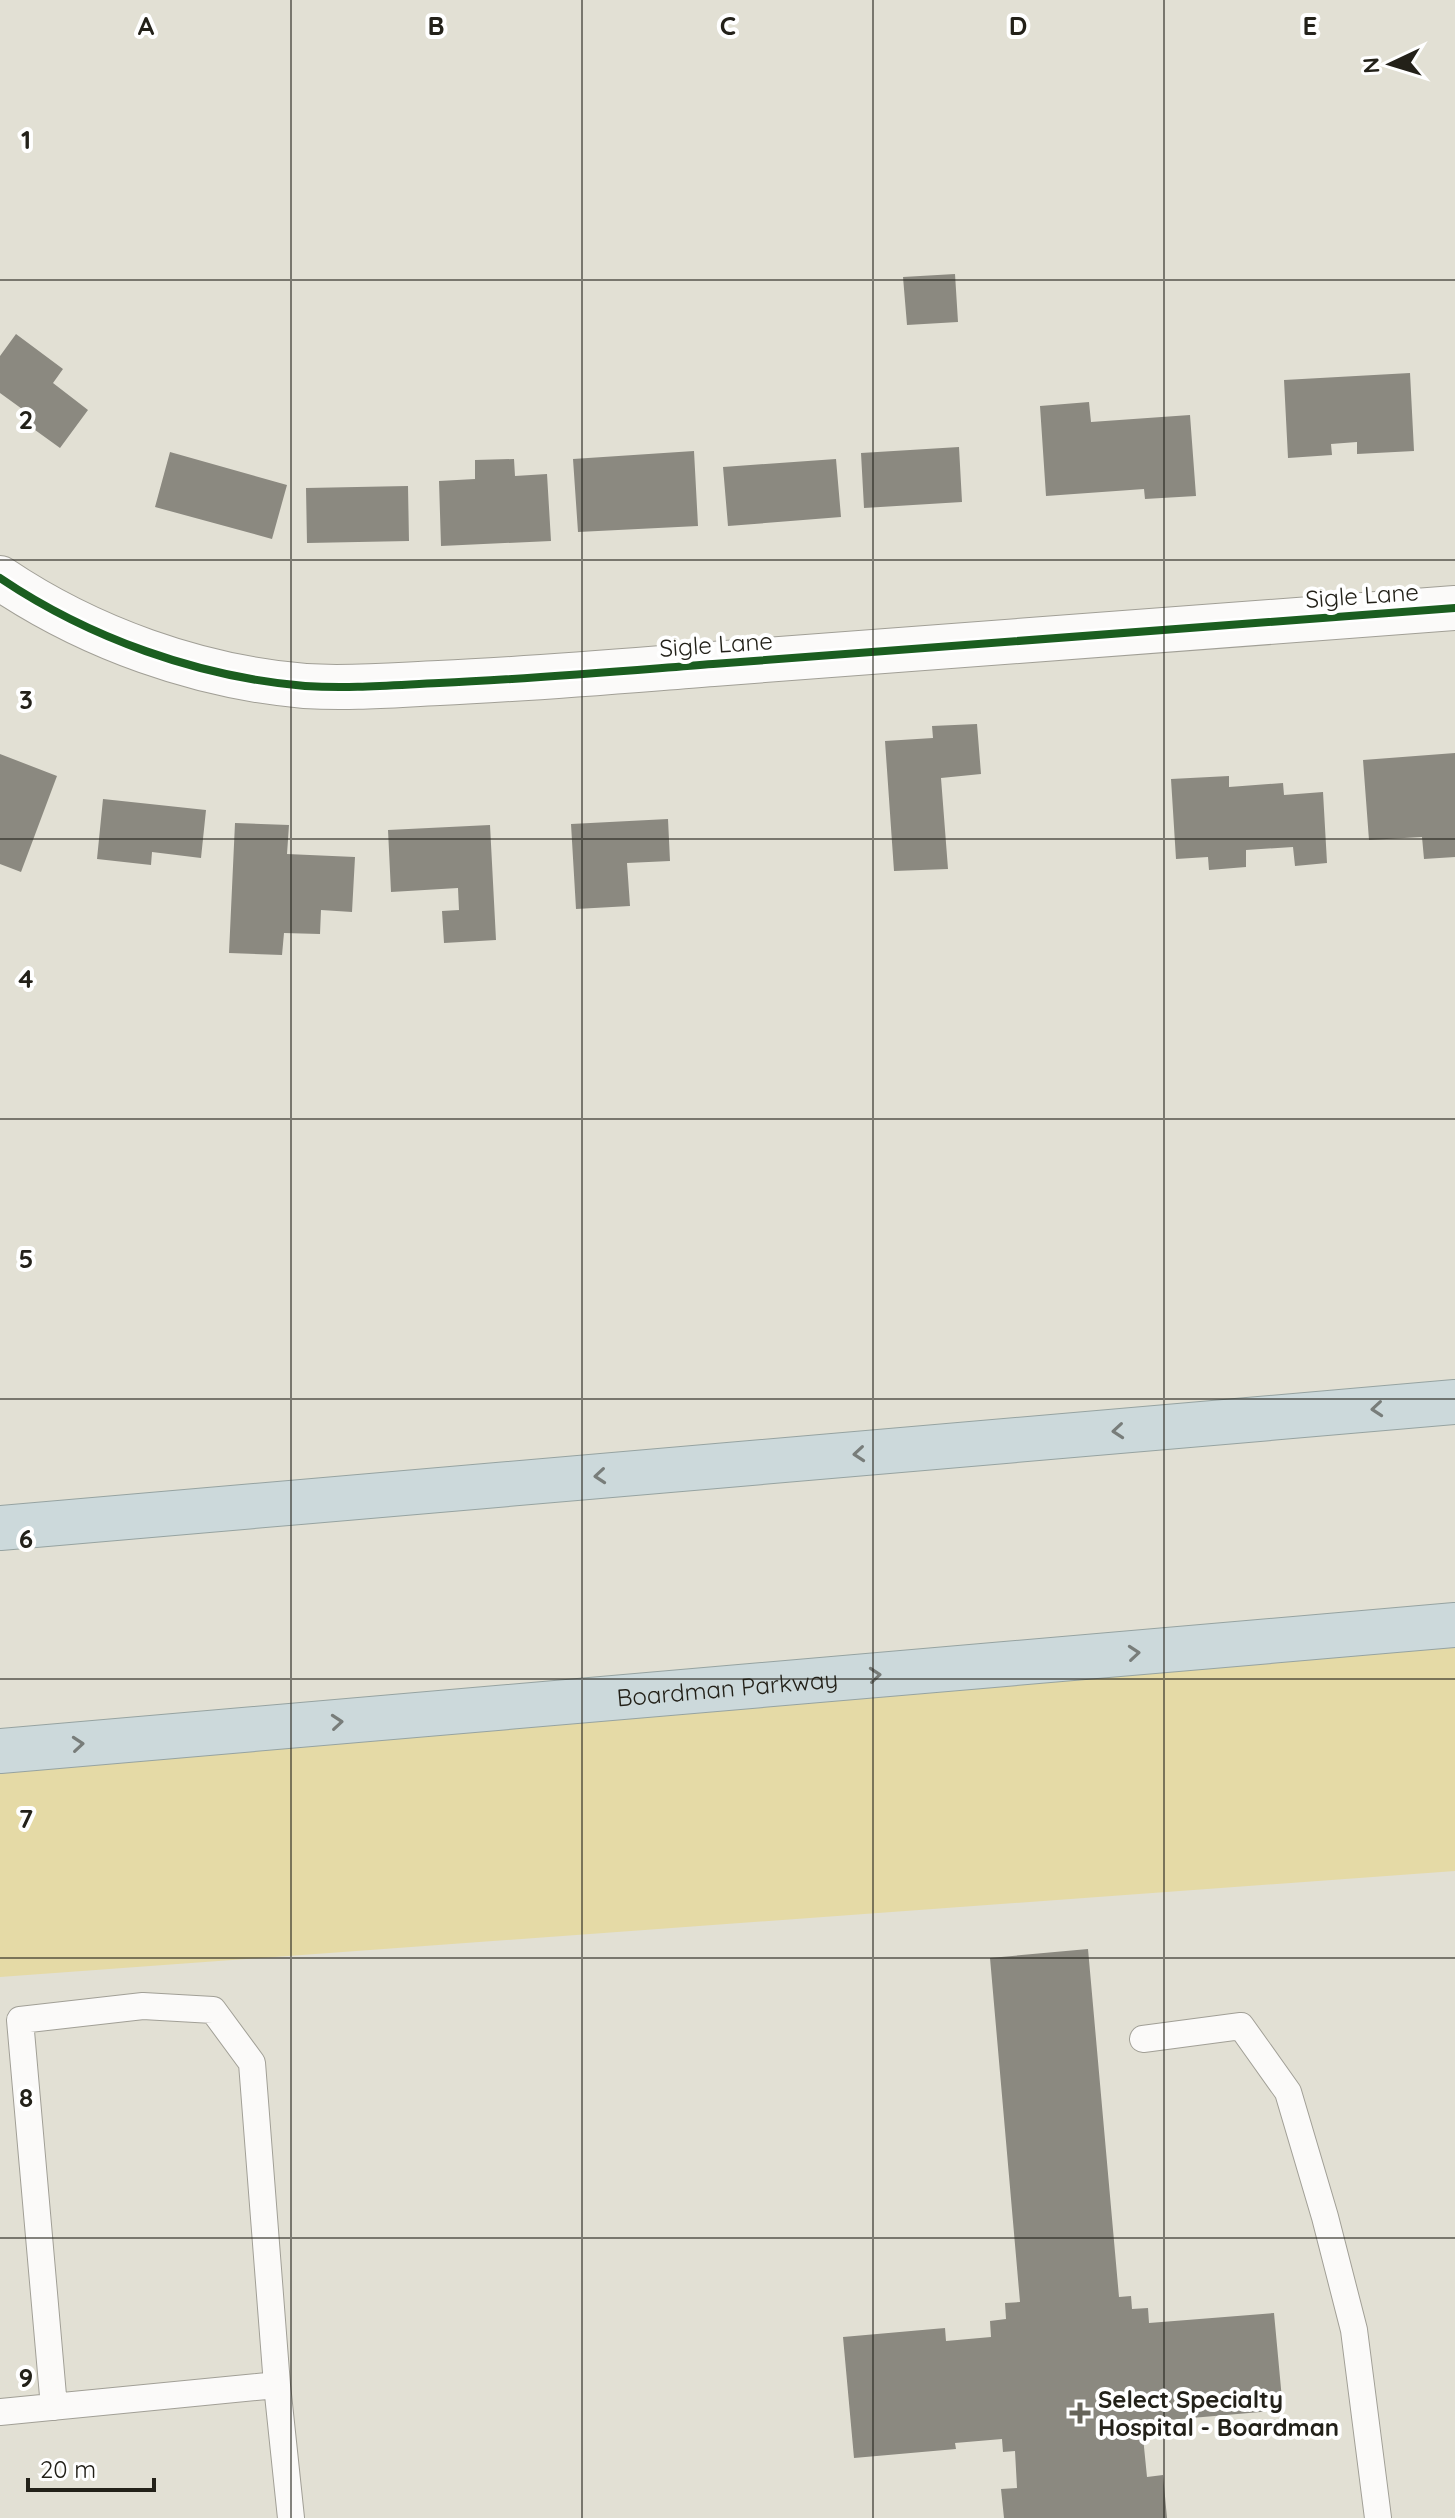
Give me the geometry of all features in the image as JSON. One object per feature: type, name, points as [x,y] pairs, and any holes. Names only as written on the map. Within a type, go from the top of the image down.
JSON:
[{"type":"highway","points":[[0,1528],[1455,1402]]},
{"type":"highway","name":"Boardman Parkway","points":[[0,1751],[1455,1625]]},
{"type":"street","name":"Sigle Lane","points":[[0,578],[78,623],[132,646],[187,664],[245,678],[304,686],[341,687],[502,680],[1455,608]]},
{"type":"lane","points":[[54,2407],[20,2020],[143,2006],[213,2010],[252,2063],[277,2385],[291,2518]]},
{"type":"lane","points":[[1143,2039],[1241,2026],[1288,2092],[1354,2330],[1378,2518]]},
{"type":"lane","points":[[0,2412],[277,2385]]},
{"type":"shaded area","points":[[1455,1625],[1455,1871],[0,1977],[0,1751]]},
{"type":"building","points":[[955,274],[958,322],[907,325],[903,277]]},
{"type":"building","points":[[16,334],[63,369],[53,383],[88,410],[60,448],[24,422],[29,414],[0,393],[0,356]]},
{"type":"building","points":[[1410,373],[1414,451],[1357,454],[1357,442],[1331,444],[1332,455],[1288,458],[1284,380]]},
{"type":"building","points":[[1089,402],[1091,422],[1190,415],[1196,496],[1145,499],[1144,489],[1046,496],[1040,406]]},
{"type":"building","points":[[959,447],[962,502],[864,508],[861,453]]},
{"type":"building","points":[[694,451],[698,526],[578,532],[573,459]]},
{"type":"building","points":[[170,452],[287,485],[272,539],[155,507]]},
{"type":"building","points":[[514,459],[515,476],[547,474],[551,541],[441,546],[439,481],[475,479],[475,460]]},
{"type":"building","points":[[836,459],[841,517],[728,526],[723,467]]},
{"type":"building","points":[[408,486],[409,541],[307,543],[306,488]]},
{"type":"building","points":[[977,724],[981,774],[941,778],[948,869],[894,871],[885,741],[933,738],[932,726]]},
{"type":"building","points":[[1455,753],[1455,857],[1424,859],[1422,837],[1369,840],[1363,760]]},
{"type":"building","points":[[0,754],[57,776],[21,872],[0,864]]},
{"type":"building","points":[[1229,776],[1229,787],[1283,783],[1284,795],[1323,792],[1327,863],[1295,866],[1293,847],[1246,850],[1246,867],[1209,870],[1208,857],[1176,859],[1171,779]]},
{"type":"building","points":[[103,799],[206,810],[201,858],[152,852],[151,865],[97,859]]},
{"type":"building","points":[[668,819],[670,861],[627,863],[630,906],[576,909],[571,824]]},
{"type":"building","points":[[235,823],[289,825],[287,854],[355,857],[352,912],[321,910],[320,934],[284,933],[282,955],[229,953]]},
{"type":"building","points":[[490,825],[496,940],[444,943],[442,911],[459,910],[458,888],[391,892],[388,830]]},
{"type":"building","points":[[1088,1949],[1119,2297],[1131,2296],[1132,2309],[1148,2308],[1149,2323],[1274,2313],[1283,2410],[1157,2421],[1159,2436],[1143,2437],[1147,2477],[1163,2475],[1167,2518],[1004,2518],[1001,2489],[1017,2488],[1015,2451],[1003,2452],[1002,2439],[955,2443],[956,2449],[854,2458],[843,2337],[945,2328],[946,2341],[991,2337],[990,2321],[1006,2319],[1005,2303],[1020,2302],[990,1958]]},
{"type":"cycle path","points":[[0,578],[70,619],[146,651],[225,674],[322,687],[542,677],[1455,608]]},
{"type":"place","name":"Select Specialty Hospital - Boardman","points":[[1080,2413]]}]
